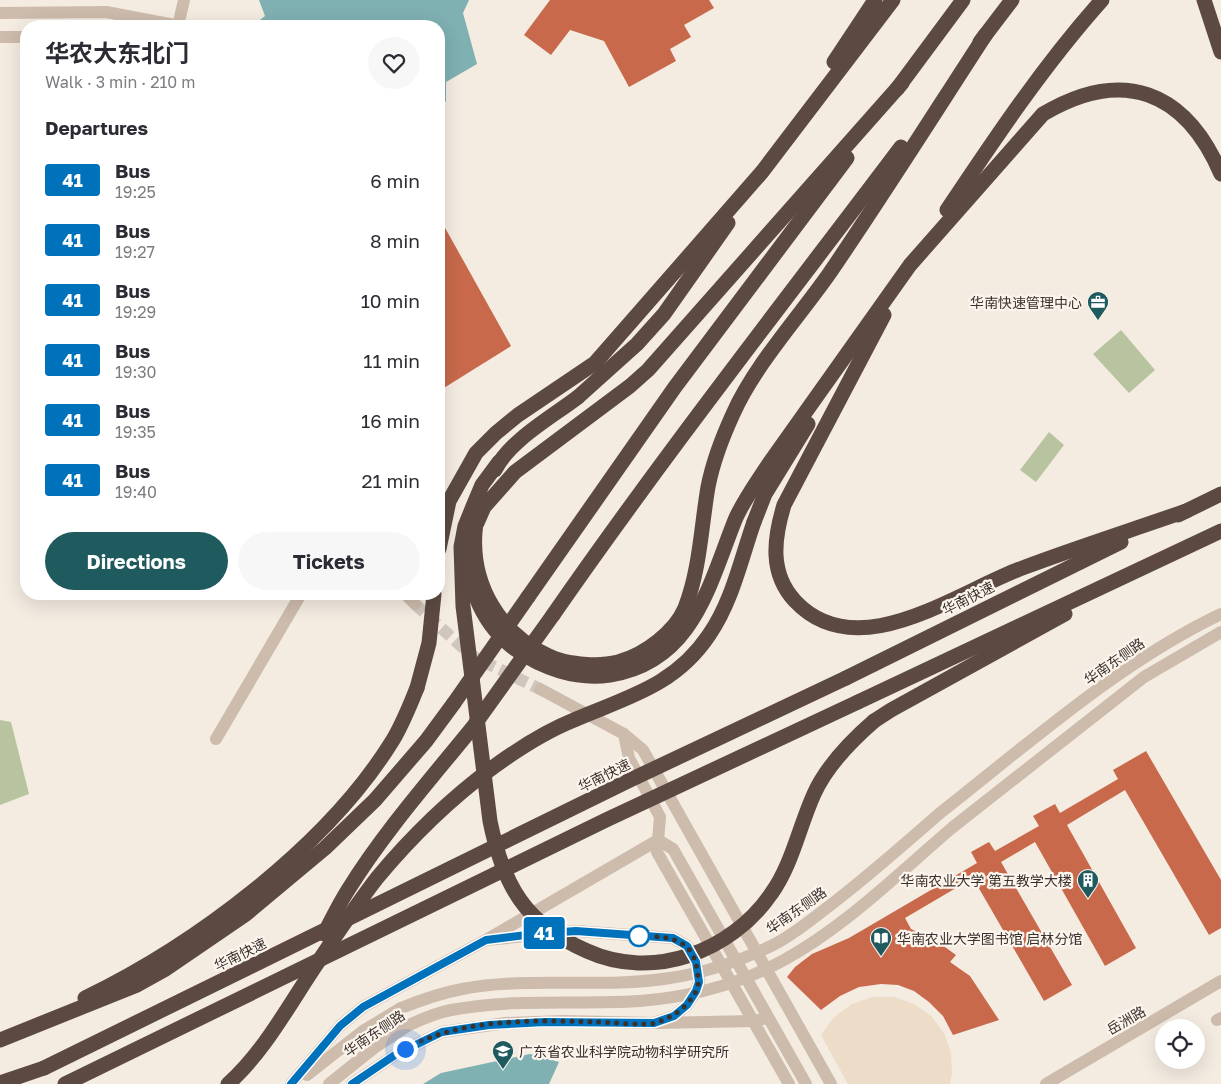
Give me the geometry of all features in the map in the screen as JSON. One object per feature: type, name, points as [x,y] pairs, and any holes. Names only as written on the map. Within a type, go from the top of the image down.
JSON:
[{"type":"highway","points":[[875,0],[702,262],[664,314],[630,351],[578,398],[517,443],[499,462],[482,485],[465,526],[462,547],[463,606],[490,821],[504,874],[516,896],[533,916],[552,932],[594,955],[626,962],[667,962],[693,955],[715,945],[737,931],[771,894],[785,869],[815,791],[842,752],[874,721],[947,679],[1202,540]]},
{"type":"highway","points":[[445,520],[449,501],[476,454],[518,414],[595,363],[762,172],[893,0]]},
{"type":"highway","points":[[0,1040],[137,985],[164,970],[246,914],[325,848],[375,800],[426,741],[454,703],[675,387],[963,0]]},
{"type":"highway","points":[[272,1030],[347,891],[391,828],[473,727],[616,524],[1012,0]]},
{"type":"highway","points":[[1204,0],[1221,52]]},
{"type":"highway","points":[[228,1084],[258,1051],[377,879],[428,822],[462,791],[533,740],[573,720],[646,690],[683,666],[698,651],[721,615],[765,494],[790,453],[910,265],[992,142],[1099,3]]},
{"type":"highway","points":[[499,462],[485,490],[476,515],[474,549],[478,573],[487,598],[498,616],[511,631],[527,644],[550,657],[594,666],[621,661],[645,650],[665,634],[682,613],[691,591],[698,564],[708,486],[718,449],[734,411],[757,373],[829,274],[986,34]]},
{"type":"highway","points":[[902,83],[648,370],[630,386],[533,457],[500,488],[484,507],[474,531],[469,553],[471,579],[478,605],[491,626],[509,645],[529,659],[554,670],[576,675],[601,677],[626,673],[664,652],[680,638],[703,605],[736,519],[768,464],[910,265],[1043,114],[1062,102],[1083,94],[1125,89],[1148,94],[1188,120],[1206,142],[1221,174]]},
{"type":"highway","points":[[910,265],[784,505],[776,530],[774,550],[778,575],[789,595],[804,611],[823,622],[841,628],[866,628],[893,622],[921,613],[1022,568],[1186,511]]},
{"type":"highway","name":"华南快速","points":[[0,1083],[44,1068],[619,785],[846,678],[1007,597],[1221,494]]},
{"type":"highway","points":[[65,1084],[597,825],[1221,531]]},
{"type":"highway","points":[[0,1040],[90,995],[186,940],[261,883],[322,827],[360,786],[392,743],[405,717],[417,688],[429,643],[433,600]]},
{"type":"street","points":[[180,20],[184,0]]},
{"type":"street","points":[[0,13],[106,12],[148,20]]},
{"type":"street","points":[[0,38],[20,37]]},
{"type":"street","points":[[216,739],[297,600]]},
{"type":"street","points":[[411,600],[415,604]]},
{"type":"street","name":"华南东侧路","points":[[296,1084],[362,1031],[400,1008],[428,997],[462,988],[497,984],[669,979],[716,967],[772,946],[796,931],[851,888],[940,813],[1119,675],[1177,637],[1221,614]]},
{"type":"street","name":"华南东侧路","points":[[329,1084],[374,1048],[409,1025],[450,1010],[482,1005],[641,1000],[701,992],[760,972],[814,942],[872,896],[953,827],[1144,677],[1221,632]]},
{"type":"street","points":[[540,689],[624,734],[643,750],[831,1084]]},
{"type":"street","points":[[624,734],[629,758],[660,817],[658,852],[789,1084]]},
{"type":"street","points":[[291,1084],[340,1026],[363,1007],[486,940],[658,840]]},
{"type":"street","points":[[658,840],[673,849],[806,1084]]},
{"type":"street","points":[[486,940],[576,931],[673,938],[687,946],[696,962],[699,982],[696,991],[687,1005],[674,1016],[654,1023]]},
{"type":"street","name":"岳洲路","points":[[1046,1084],[1221,981]]},
{"type":"street","points":[[352,1084],[395,1055],[442,1032],[472,1027],[535,1022],[654,1023],[753,1021],[768,1018]]},
{"type":"green space","points":[[1121,330],[1155,370],[1129,393],[1093,354]]},
{"type":"green space","points":[[1049,432],[1064,445],[1036,482],[1020,470]]},
{"type":"green space","points":[[0,720],[11,722],[29,794],[0,805]]},
{"type":"shaded area","points":[[873,997],[894,997],[914,1004],[931,1016],[944,1033],[951,1053],[952,1073],[950,1084],[848,1084],[821,1035],[834,1017],[852,1004]]},
{"type":"water","points":[[259,0],[469,0],[463,13],[477,64],[446,82],[446,102],[445,20],[260,20],[265,16]]},
{"type":"water","name":"广东省农业科学院动物科学研究所","points":[[530,1054],[559,1062],[549,1084],[423,1084],[441,1073]]},
{"type":"building","points":[[550,0],[709,0],[714,8],[684,25],[691,37],[670,49],[676,61],[629,87],[604,41],[570,30],[551,55],[524,35]]},
{"type":"building","points":[[445,228],[511,346],[445,387]]},
{"type":"building","name":"华南农业大学 第五教学大楼","points":[[1146,751],[1221,880],[1221,928],[1209,935],[1125,790],[1067,825],[1136,948],[1105,966],[1035,842],[1001,862],[1072,985],[1044,1001],[973,878],[905,918],[911,929],[938,942],[956,955],[950,962],[970,976],[999,1020],[953,1035],[943,1016],[914,991],[898,985],[881,984],[859,987],[840,996],[821,1010],[787,977],[795,967],[812,954],[849,938],[977,863],[971,852],[989,842],[995,851],[1039,826],[1033,816],[1055,804],[1060,813],[1118,779],[1113,770]]},
{"type":"tunnel","points":[[415,604],[472,656],[540,689]]},
{"type":"bus line","name":"41","points":[[291,1084],[340,1026],[363,1007],[486,940],[576,931],[673,938],[687,946],[696,962],[699,982],[696,991],[687,1005],[674,1016],[654,1023],[564,1021],[506,1023],[442,1032],[395,1055],[352,1084]]},
{"type":"place","name":"华南快速管理中心","points":[[1098,321]]},
{"type":"place","name":"华南农业大学 第五教学大楼","points":[[1088,899]]},
{"type":"place","name":"华南农业大学图书馆 启林分馆","points":[[881,957]]},
{"type":"place","name":"广东省农业科学院动物科学研究所","points":[[503,1070]]},
{"type":"route","points":[[405,1049],[442,1032],[472,1027],[506,1023],[564,1021],[654,1023],[674,1016],[687,1005],[696,991],[699,982],[696,962],[687,946],[673,938],[634,936],[639,936]]}]
